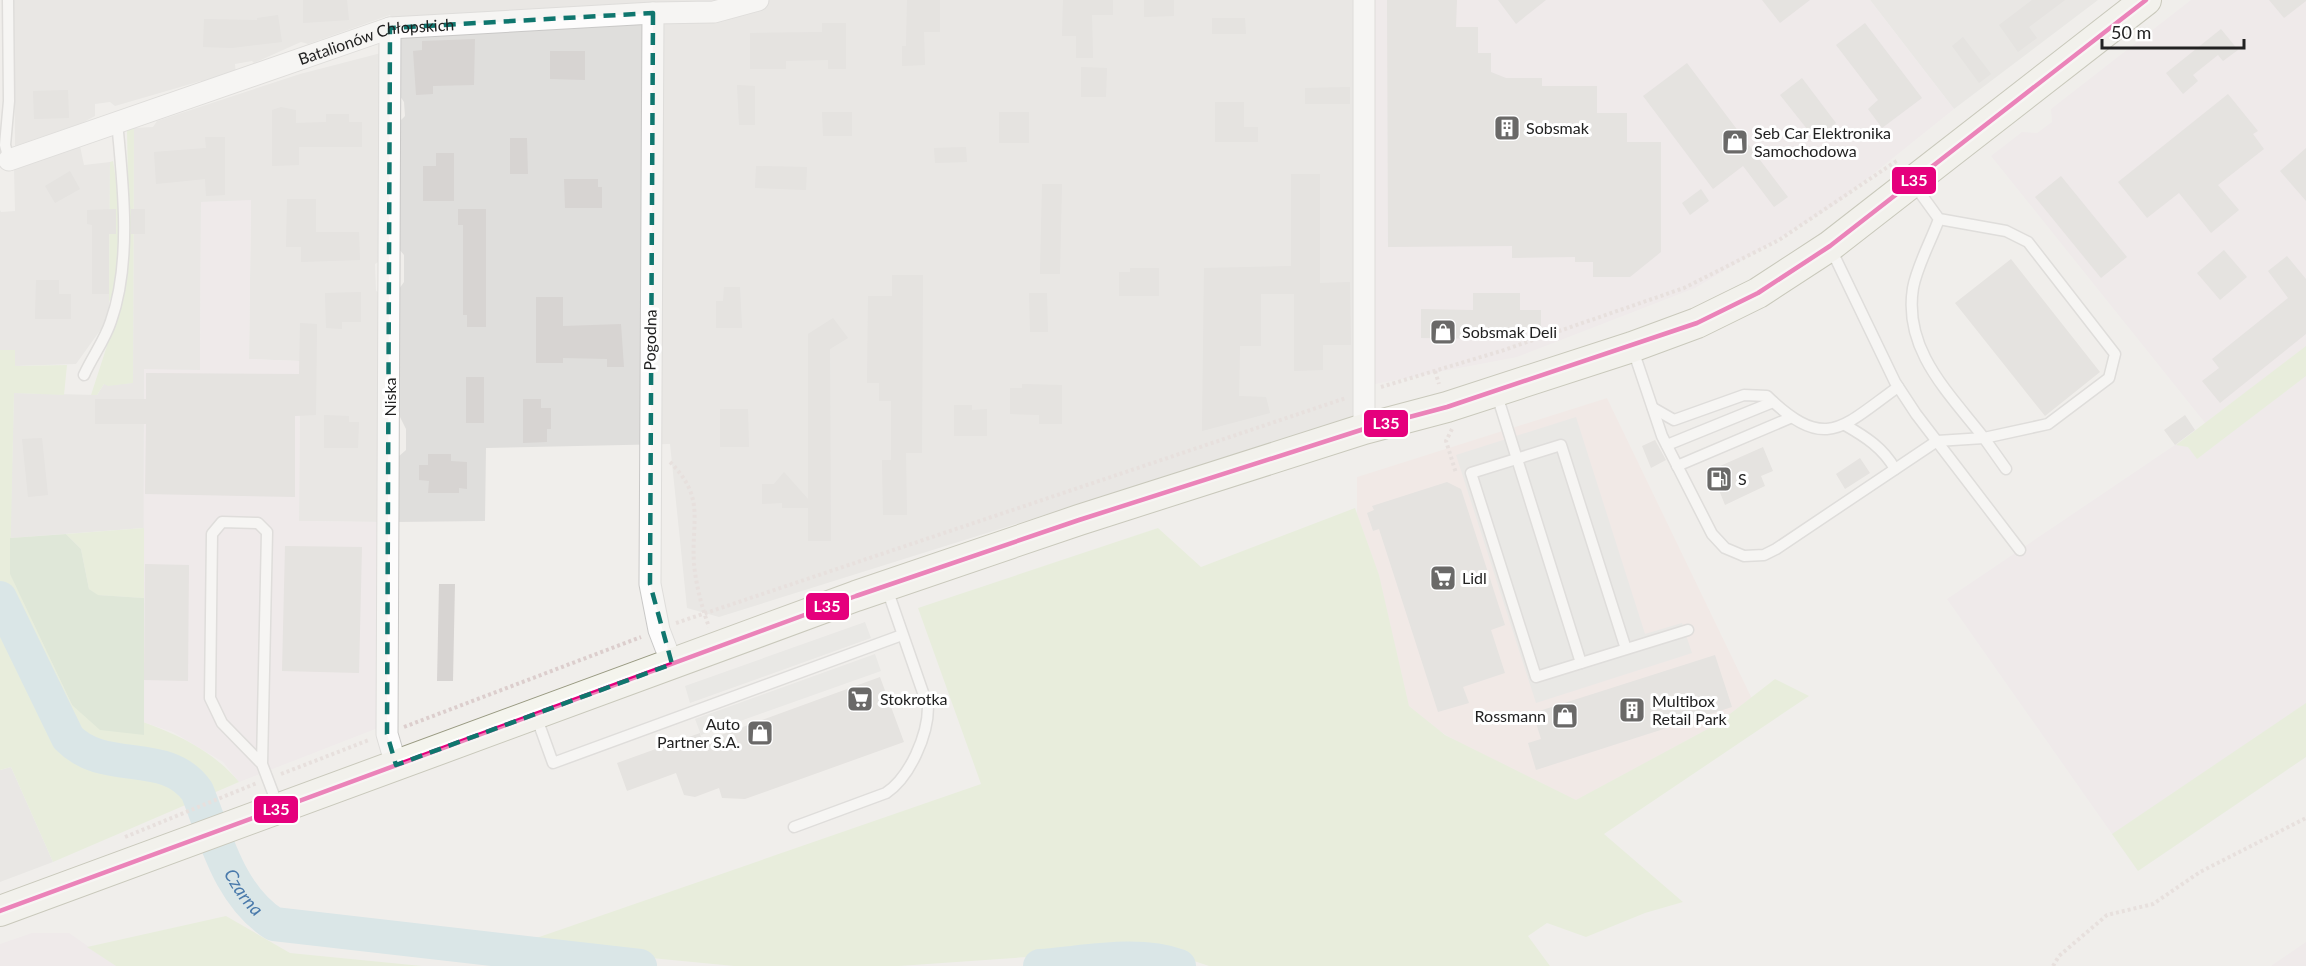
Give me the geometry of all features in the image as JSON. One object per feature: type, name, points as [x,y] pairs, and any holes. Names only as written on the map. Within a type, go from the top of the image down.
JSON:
[{"type":"main road","points":[[0,911],[885,586],[1090,516],[1632,347],[1731,308],[1786,276],[1830,246],[2146,0]]},
{"type":"street","name":"Batalionów Chłopskich","points":[[9,160],[390,28],[631,7],[653,13],[714,12],[758,0]]},
{"type":"street","points":[[1364,0],[1364,429]]},
{"type":"street","name":"Pogodna","points":[[653,13],[650,572],[659,630],[672,664]]},
{"type":"street","name":"Niska","points":[[390,28],[387,734],[396,765]]},
{"type":"lane","points":[[8,0],[9,100],[5,145],[9,160]]},
{"type":"lane","points":[[84,375],[107,331],[119,292],[122,269],[123,179],[117,122]]},
{"type":"lane","points":[[1632,347],[1666,445],[1717,541],[1734,552],[1753,556],[1764,555],[1776,549],[1936,441],[1983,438],[2048,424],[2109,378],[2115,354],[2028,242],[2006,231],[1939,219],[1913,183]]},
{"type":"lane","points":[[1939,219],[1913,288],[1912,319],[1923,359],[2006,469]]},
{"type":"lane","points":[[1830,246],[1898,387],[1936,441],[2020,550]]},
{"type":"lane","points":[[1653,408],[1674,420],[1744,395],[1767,396],[1790,418],[1818,430],[1845,425],[1898,387]]},
{"type":"lane","points":[[1496,391],[1581,663]]},
{"type":"lane","points":[[1666,445],[1773,402]]},
{"type":"lane","points":[[1677,466],[1790,418]]},
{"type":"lane","points":[[1845,425],[1865,436],[1886,453],[1895,469]]},
{"type":"lane","points":[[1626,650],[1561,445],[1471,473],[1536,678],[1581,663],[1626,650],[1688,630]]},
{"type":"lane","points":[[262,764],[222,723],[210,698],[212,534],[222,522],[258,523],[267,532],[262,764],[279,809]]},
{"type":"lane","points":[[794,828],[886,793],[898,784],[928,724],[928,707],[885,586]]},
{"type":"lane","points":[[536,714],[554,764],[902,635]]},
{"type":"path","points":[[178,814],[704,612],[1363,392],[1684,288],[1779,240],[1907,153]]},
{"type":"path","points":[[1435,370],[1443,393]]},
{"type":"path","points":[[1454,425],[1446,441],[1458,479]]},
{"type":"path","points":[[668,459],[682,474],[695,498],[694,565],[704,612],[716,648]]},
{"type":"path","points":[[2053,966],[2059,957],[2107,915],[2153,904],[2200,872],[2306,818]]},
{"type":"highlighted area","points":[[653,13],[650,584],[672,664],[396,765],[387,734],[390,28]]},
{"type":"shaded area","points":[[14,0],[1360,0],[1367,414],[719,617],[687,608],[670,444],[486,448],[485,521],[397,522],[398,457],[406,450],[406,429],[399,415],[399,289],[404,282],[404,255],[399,249],[400,121],[405,116],[404,102],[400,96],[401,41],[390,15],[308,44],[301,42],[254,63],[252,61],[235,64],[236,74],[202,85],[201,81],[115,106],[110,102],[95,104],[95,116],[82,123],[15,146]]},
{"type":"shaded area","points":[[1369,0],[1870,0],[1954,109],[1833,206],[1695,288],[1517,357],[1375,384]]},
{"type":"shaded area","points":[[1870,0],[2098,0],[1954,109]]},
{"type":"shaded area","points":[[2191,0],[2306,0],[2306,757],[2138,871],[1947,599],[2206,424],[1991,156],[2022,132],[2037,133],[2052,122],[2051,109]]},
{"type":"shaded area","points":[[381,53],[383,259],[375,264],[376,291],[382,294],[377,419],[382,426],[382,522],[299,521],[300,361],[249,359],[251,201],[201,202],[200,371],[144,370],[144,528],[10,538],[14,393],[97,395],[104,384],[133,383],[134,128],[153,127],[157,121],[300,74]]},
{"type":"shaded area","points":[[80,146],[84,165],[110,162],[109,318],[76,364],[14,366],[15,350],[0,350],[0,210],[1,212],[15,211],[14,169]]},
{"type":"shaded area","points":[[251,200],[249,359],[300,361],[299,521],[380,522],[378,728],[239,782],[223,762],[173,732],[143,722],[144,369],[200,370],[201,202]]},
{"type":"shaded area","points":[[1607,398],[1757,709],[1592,822],[1357,682],[1357,477]]},
{"type":"shaded area","points":[[1576,417],[1645,634],[1682,623],[1692,653],[1536,703],[1456,455]]},
{"type":"shaded area","points":[[865,622],[871,638],[690,703],[685,686]]},
{"type":"shaded area","points":[[875,654],[881,671],[701,735],[695,719]]},
{"type":"shaded area","points":[[11,767],[53,862],[0,882],[0,770]]},
{"type":"shaded area","points":[[32,933],[69,933],[116,966],[0,966],[0,944]]},
{"type":"shaded area","points":[[2306,942],[2306,966],[2271,966]]},
{"type":"green space","points":[[134,124],[133,383],[108,386],[104,384],[97,395],[91,395],[125,290],[129,230],[127,131],[128,127]]},
{"type":"green space","points":[[113,161],[119,233],[117,273],[109,302],[110,162]]},
{"type":"green space","points":[[2306,346],[2306,376],[2197,459],[2188,447],[2176,445]]},
{"type":"green space","points":[[0,350],[15,350],[15,366],[67,365],[64,395],[14,393],[10,573],[72,705],[144,735],[143,722],[170,733],[207,753],[239,782],[53,862],[11,767],[0,770]]},
{"type":"green space","points":[[1355,508],[1379,575],[1409,706],[1445,735],[1576,800],[1717,724],[1775,679],[1809,696],[1604,834],[1683,902],[1645,913],[1586,937],[1547,923],[1528,936],[1550,966],[1209,966],[1170,953],[1128,950],[899,966],[734,966],[516,945],[981,784],[918,608],[1158,528],[1201,567]]},
{"type":"green space","points":[[144,528],[144,598],[97,595],[89,589],[81,549],[66,534]]},
{"type":"green space","points":[[66,534],[81,549],[89,589],[98,595],[144,598],[144,735],[100,730],[72,705],[10,574],[10,538]]},
{"type":"green space","points":[[2306,703],[2306,757],[2138,871],[2112,834]]},
{"type":"green space","points":[[226,916],[290,953],[422,966],[116,966],[87,947]]},
{"type":"building","points":[[303,0],[347,0],[349,20],[303,23]]},
{"type":"building","points":[[907,0],[940,0],[940,32],[924,32],[925,65],[902,66],[902,46],[906,46]]},
{"type":"building","points":[[1063,0],[1113,0],[1113,15],[1092,15],[1093,58],[1076,58],[1076,36],[1062,36]]},
{"type":"building","points":[[1144,0],[1174,0],[1174,16],[1144,17]]},
{"type":"building","name":"Sobsmak","points":[[1387,0],[1457,0],[1456,27],[1478,27],[1478,53],[1491,53],[1491,72],[1506,78],[1542,78],[1542,86],[1597,86],[1597,113],[1627,113],[1627,142],[1661,142],[1661,252],[1630,277],[1593,277],[1593,262],[1575,262],[1575,257],[1512,258],[1512,246],[1388,247]]},
{"type":"building","points":[[1498,0],[1546,0],[1516,24]]},
{"type":"building","points":[[1762,0],[1810,0],[1780,23]]},
{"type":"building","points":[[2032,0],[2065,0],[2029,27],[2037,38],[2018,52],[1999,25]]},
{"type":"building","points":[[2269,0],[2306,0],[2306,1],[2284,18]]},
{"type":"building","points":[[278,15],[282,42],[232,48],[203,47],[204,19],[257,20],[257,18]]},
{"type":"building","points":[[1212,18],[1245,18],[1246,34],[1212,34]]},
{"type":"building","points":[[822,23],[846,23],[846,69],[828,69],[828,60],[786,61],[786,69],[750,69],[750,33],[822,32]]},
{"type":"building","points":[[1865,23],[1922,98],[1882,128],[1868,109],[1878,100],[1836,45]]},
{"type":"building","points":[[2221,29],[2238,50],[2223,61],[2218,55],[2193,75],[2198,81],[2183,94],[2166,73]]},
{"type":"building","points":[[1963,37],[1991,74],[1979,83],[1952,46]]},
{"type":"building","points":[[475,39],[474,85],[433,86],[433,94],[416,95],[413,51],[422,50],[422,41]]},
{"type":"building","points":[[550,51],[585,51],[585,80],[550,79]]},
{"type":"building","points":[[1687,63],[1788,197],[1774,207],[1743,166],[1713,189],[1643,96]]},
{"type":"building","points":[[1081,67],[1107,68],[1106,97],[1081,97]]},
{"type":"building","points":[[1802,78],[1836,123],[1815,139],[1780,95]]},
{"type":"building","points":[[737,85],[755,86],[755,125],[739,125]]},
{"type":"building","points":[[1350,87],[1350,104],[1305,104],[1305,88]]},
{"type":"building","points":[[68,90],[69,118],[34,119],[33,91]]},
{"type":"building","points":[[2228,94],[2258,131],[2253,134],[2264,149],[2218,185],[2239,210],[2211,233],[2179,193],[2147,218],[2118,182]]},
{"type":"building","points":[[1215,102],[1244,102],[1244,127],[1258,127],[1258,142],[1215,142]]},
{"type":"building","points":[[281,107],[296,110],[296,123],[326,122],[326,114],[349,114],[349,122],[362,122],[362,147],[299,147],[299,165],[272,166],[272,110]]},
{"type":"building","points":[[822,112],[852,112],[852,136],[823,136]]},
{"type":"building","points":[[999,112],[1029,112],[1029,143],[999,143]]},
{"type":"building","points":[[205,137],[225,137],[225,195],[206,196],[205,179],[156,184],[154,152],[206,148]]},
{"type":"building","points":[[510,138],[527,138],[528,174],[510,174]]},
{"type":"building","points":[[966,147],[967,162],[935,163],[934,148]]},
{"type":"building","points":[[2306,148],[2306,201],[2280,171]]},
{"type":"building","points":[[436,153],[454,153],[454,201],[423,201],[423,166],[436,166]]},
{"type":"building","points":[[756,166],[807,167],[806,190],[755,188]]},
{"type":"building","points":[[70,171],[80,189],[55,203],[45,186]]},
{"type":"building","points":[[1291,174],[1320,174],[1320,283],[1350,282],[1351,345],[1323,345],[1323,370],[1294,371],[1294,294],[1261,294],[1261,346],[1240,346],[1239,396],[1266,397],[1270,413],[1202,431],[1204,268],[1291,266]]},
{"type":"building","points":[[2061,176],[2127,257],[2101,278],[2035,197]]},
{"type":"building","points":[[564,179],[598,179],[598,187],[602,187],[602,208],[565,208]]},
{"type":"building","points":[[1042,184],[1062,184],[1060,274],[1040,274]]},
{"type":"building","points":[[1701,189],[1709,201],[1690,215],[1682,203]]},
{"type":"building","points":[[287,199],[316,199],[316,232],[359,232],[360,260],[301,262],[301,247],[286,247]]},
{"type":"building","points":[[116,209],[116,234],[109,234],[109,294],[92,294],[92,225],[87,224],[87,210]]},
{"type":"building","points":[[131,209],[145,209],[145,234],[131,234]]},
{"type":"building","points":[[458,209],[486,209],[486,327],[467,327],[467,315],[463,315],[463,225],[458,225]]},
{"type":"building","points":[[2224,250],[2247,277],[2220,300],[2197,273]]},
{"type":"building","points":[[2287,256],[2306,279],[2306,334],[2220,403],[2202,381],[2219,368],[2212,359],[2288,298],[2268,271]]},
{"type":"building","points":[[2011,259],[2100,372],[2045,416],[1955,303]]},
{"type":"building","points":[[1130,268],[1159,268],[1159,296],[1119,296],[1119,272],[1130,272]]},
{"type":"building","points":[[892,275],[923,275],[922,453],[906,453],[907,515],[883,515],[882,460],[891,460],[891,401],[879,401],[879,383],[867,383],[868,296],[892,296]]},
{"type":"building","points":[[36,280],[59,280],[59,294],[71,294],[71,319],[35,319]]},
{"type":"building","points":[[724,287],[740,287],[742,328],[716,328],[716,301],[723,301]]},
{"type":"building","points":[[361,292],[361,322],[342,322],[342,329],[326,328],[325,293]]},
{"type":"building","points":[[1029,293],[1047,293],[1048,332],[1030,332]]},
{"type":"building","points":[[1473,293],[1520,293],[1520,310],[1541,310],[1541,326],[1500,339],[1421,338],[1421,309],[1473,310]]},
{"type":"building","points":[[536,297],[563,297],[563,326],[621,324],[624,367],[607,367],[607,359],[563,358],[563,363],[536,363]]},
{"type":"building","points":[[833,318],[848,338],[830,349],[831,541],[808,541],[808,508],[782,508],[782,503],[762,504],[762,484],[774,484],[784,472],[808,499],[808,334]]},
{"type":"building","points":[[300,323],[317,324],[316,415],[295,416],[295,497],[145,494],[146,424],[95,424],[95,399],[146,399],[146,373],[299,374]]},
{"type":"building","points":[[466,377],[484,377],[484,423],[466,423]]},
{"type":"building","points":[[1022,384],[1062,385],[1062,424],[1039,424],[1039,415],[1010,414],[1010,388],[1022,388]]},
{"type":"building","points":[[523,399],[541,399],[541,408],[551,408],[551,429],[547,429],[547,442],[523,443]]},
{"type":"building","points":[[954,405],[972,405],[972,410],[987,409],[987,436],[954,436]]},
{"type":"building","points":[[720,409],[748,409],[749,447],[720,447]]},
{"type":"building","points":[[324,415],[349,416],[349,422],[359,422],[358,448],[324,448]]},
{"type":"building","points":[[2185,415],[2195,430],[2175,445],[2164,430]]},
{"type":"building","points":[[42,438],[48,495],[28,497],[22,439]]},
{"type":"building","points":[[1655,440],[1666,460],[1651,468],[1642,446]]},
{"type":"building","points":[[1763,447],[1773,471],[1761,476],[1765,486],[1725,505],[1711,470]]},
{"type":"building","points":[[428,454],[451,454],[451,461],[467,462],[467,489],[459,488],[459,493],[428,493],[429,481],[419,480],[419,465],[428,465]]},
{"type":"building","points":[[1860,458],[1870,473],[1845,489],[1836,474]]},
{"type":"building","name":"Lidl","points":[[1447,482],[1461,489],[1505,625],[1491,630],[1505,673],[1463,687],[1469,703],[1438,712],[1379,529],[1373,531],[1367,513],[1374,510],[1372,506]]},
{"type":"building","points":[[285,546],[362,547],[359,673],[282,671]]},
{"type":"building","points":[[145,564],[189,565],[188,681],[144,680]]},
{"type":"building","points":[[439,584],[455,584],[453,681],[437,681]]},
{"type":"building","name":"Multibox Retail Park","points":[[1715,655],[1732,707],[1536,770],[1528,743],[1541,739],[1533,713]]},
{"type":"building","points":[[880,677],[904,742],[745,799],[722,798],[719,788],[695,797],[684,795],[676,773],[627,791],[617,763],[700,733],[702,742]]},
{"type":"waterway","name":"Czarna","points":[[0,598],[68,738],[83,749],[99,756],[152,765],[184,778],[197,791],[218,846],[235,882],[246,898],[274,924],[640,966]]},
{"type":"waterway","name":"Czarna","points":[[1040,966],[1128,959],[1146,959],[1179,966]]},
{"type":"transit line","name":"L35","points":[[0,911],[856,596],[1079,520],[1364,429],[1447,407],[1697,323],[1758,293],[1830,246],[2146,0]]},
{"type":"place","name":"Sobsmak","points":[[1507,128]]},
{"type":"place","name":"Seb Car Elektronika Samochodowa","points":[[1735,142]]},
{"type":"place","name":"Sobsmak Deli","points":[[1443,332]]},
{"type":"place","name":"S","points":[[1719,479]]},
{"type":"place","name":"Lidl","points":[[1443,578]]},
{"type":"place","name":"Stokrotka","points":[[860,699]]},
{"type":"place","name":"Multibox Retail Park","points":[[1632,710]]},
{"type":"place","name":"Rossmann","points":[[1565,716]]},
{"type":"place","name":"Auto Partner S.A.","points":[[760,733]]}]
